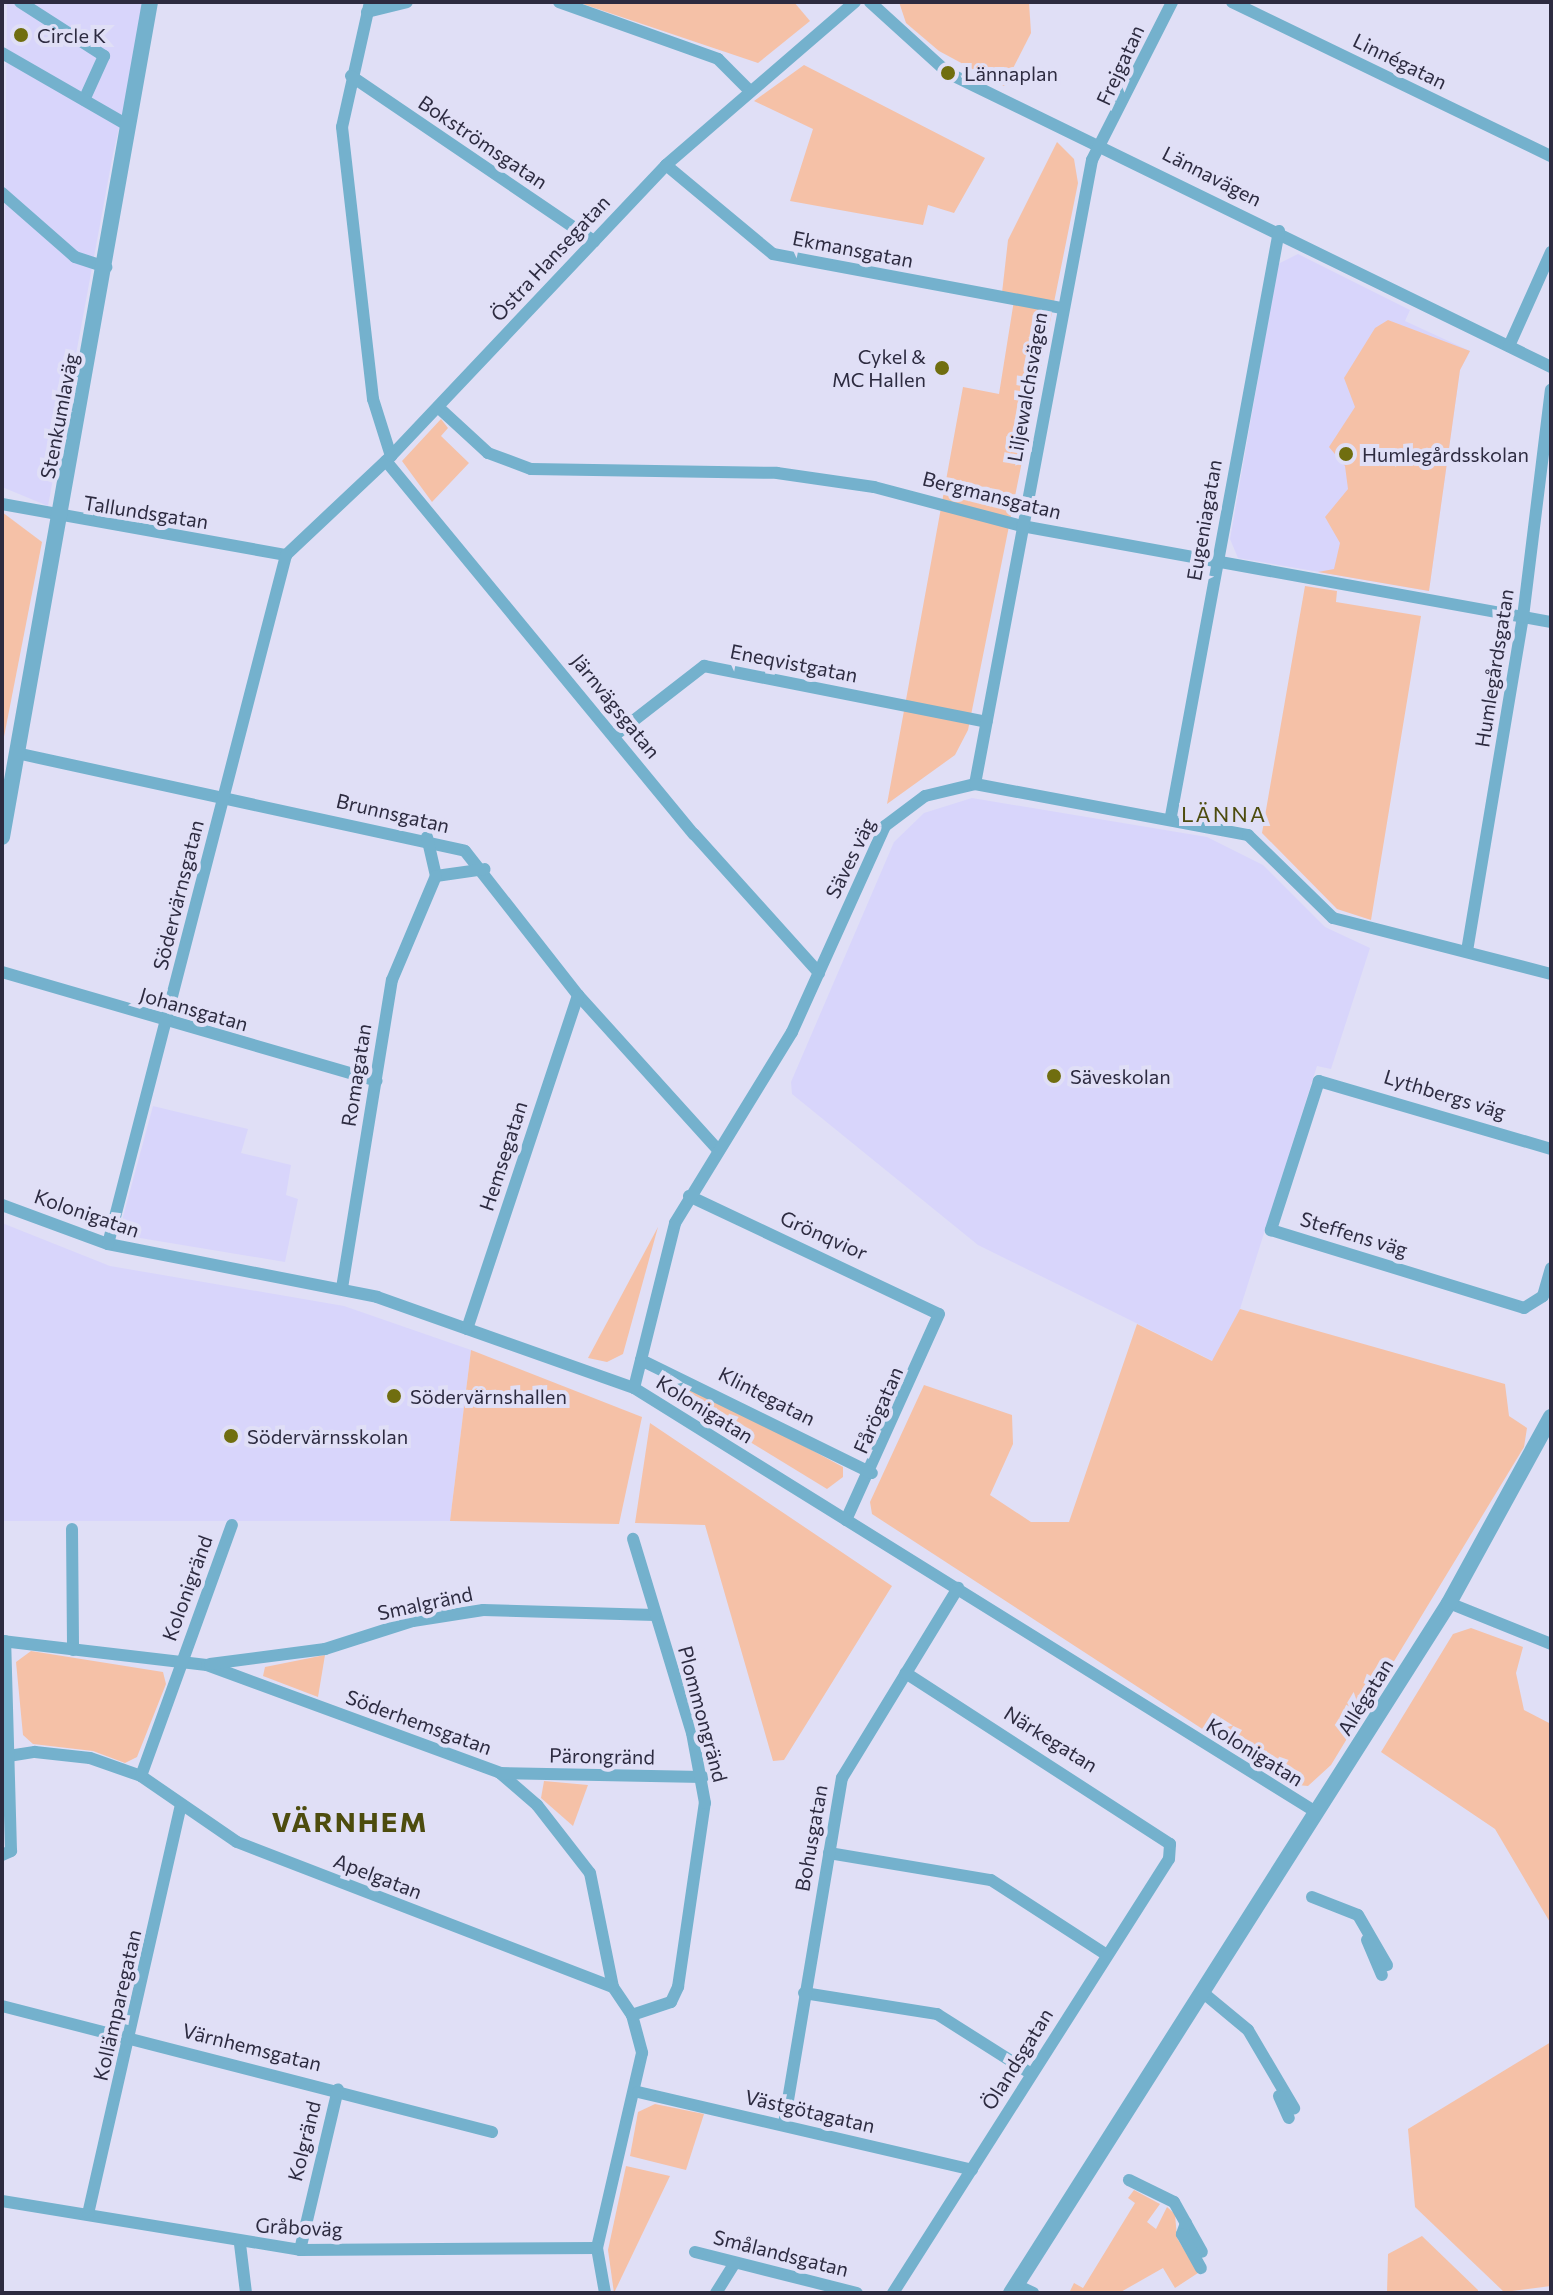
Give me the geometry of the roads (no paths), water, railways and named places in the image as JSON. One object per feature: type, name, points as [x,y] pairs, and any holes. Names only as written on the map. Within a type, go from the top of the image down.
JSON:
[{"type":"street","points":[[20,2],[104,56],[84,100]]},
{"type":"street","name":"Stenkumlaväg","points":[[2,837],[21,754],[150,2]]},
{"type":"street","points":[[368,7],[407,2]]},
{"type":"street","points":[[559,2],[718,59],[748,89]]},
{"type":"street","name":"Östra Hansegatan","points":[[286,555],[389,459],[666,165],[748,89],[855,2]]},
{"type":"street","name":"Lännavägen","points":[[870,2],[948,73],[1105,145],[1551,367]]},
{"type":"street","name":"Frejgatan","points":[[1105,145],[1172,2]]},
{"type":"street","name":"Linnégatan","points":[[1232,2],[1551,156]]},
{"type":"street","name":"Järnvägsgatan","points":[[368,7],[342,127],[373,399],[389,459],[615,735],[819,973]]},
{"type":"street","points":[[2,53],[129,126]]},
{"type":"street","name":"Bokströmsgatan","points":[[351,76],[594,241]]},
{"type":"street","name":"Liljewalchsvägen","points":[[975,784],[1092,160],[1105,145]]},
{"type":"street","name":"Ekmansgatan","points":[[666,165],[773,254],[1062,308]]},
{"type":"street","points":[[2,193],[75,257],[106,267]]},
{"type":"street","name":"Eugeniagatan","points":[[1171,816],[1279,231]]},
{"type":"street","points":[[1509,346],[1551,252]]},
{"type":"street","name":"Humlegårdsgatan","points":[[1467,951],[1523,617],[1551,390]]},
{"type":"street","name":"Bergmansgatan","points":[[438,407],[488,453],[531,469],[777,473],[874,487],[1022,526],[1551,622]]},
{"type":"street","name":"Tallundsgatan","points":[[2,504],[60,519],[286,555]]},
{"type":"street","name":"Södervärnsgatan","points":[[108,1244],[286,555]]},
{"type":"street","name":"Eneqvistgatan","points":[[615,735],[704,666],[987,722]]},
{"type":"street","name":"Brunnsgatan","points":[[21,754],[427,837],[465,851],[485,869],[578,995],[719,1151]]},
{"type":"street","name":"Säves väg","points":[[634,1388],[663,1259],[689,1196],[766,1080],[819,973],[885,826],[925,796],[975,784],[1171,816],[1248,835],[1333,918],[1551,974]]},
{"type":"street","points":[[427,837],[436,876],[485,869]]},
{"type":"street","name":"Romagatan","points":[[342,1288],[392,980],[436,876]]},
{"type":"street","name":"Johansgatan","points":[[2,972],[376,1081]]},
{"type":"street","name":"Hemsegatan","points":[[467,1329],[578,995]]},
{"type":"street","name":"Lythbergs väg","points":[[1325,1080],[1551,1149]]},
{"type":"street","name":"Steffens väg","points":[[1325,1080],[1271,1230],[1524,1308],[1535,1304],[1551,1268]]},
{"type":"street","name":"Grönqvior","points":[[689,1196],[939,1314]]},
{"type":"street","name":"Kolonigatan","points":[[2,1205],[108,1244],[342,1288],[634,1388],[1316,1812]]},
{"type":"street","name":"Fårögatan","points":[[846,1520],[872,1473],[939,1314]]},
{"type":"street","name":"Klintegatan","points":[[641,1360],[872,1473]]},
{"type":"street","name":"Allégatan","points":[[1033,2293],[1013,2289],[1449,1603],[1551,1417]]},
{"type":"street","name":"Kolonigränd","points":[[141,1776],[232,1525]]},
{"type":"street","points":[[72,1529],[73,1650]]},
{"type":"street","name":"Plommongränd","points":[[632,2015],[671,2002],[678,1987],[703,1777],[633,1539]]},
{"type":"street","name":"Bohusgatan","points":[[784,2124],[842,1778],[958,1588]]},
{"type":"street","points":[[1449,1603],[1551,1644]]},
{"type":"street","name":"Smalgränd","points":[[207,1665],[325,1649],[413,1621],[483,1610],[655,1615]]},
{"type":"street","points":[[2,1855],[11,1851],[5,1757],[3,1641]]},
{"type":"street","name":"Söderhemsgatan","points":[[3,1641],[180,1665],[207,1665],[500,1773],[537,1805],[590,1873],[613,1987],[632,2015],[642,2053],[638,2092],[597,2248],[605,2293]]},
{"type":"street","name":"Närkegatan","points":[[906,1673],[1170,1844]]},
{"type":"street","name":"Apelgatan","points":[[5,1757],[90,1758],[141,1776],[237,1842],[613,1987]]},
{"type":"street","name":"Pärongränd","points":[[500,1773],[703,1777]]},
{"type":"street","name":"Kollämparegatan","points":[[88,2214],[181,1804]]},
{"type":"street","name":"Ölandsgatan","points":[[893,2293],[1030,2073],[1169,1859],[1170,1844]]},
{"type":"street","points":[[829,1853],[991,1880],[1107,1955]]},
{"type":"street","points":[[1312,1897],[1358,1915],[1384,1970]]},
{"type":"street","points":[[1201,1991],[1248,2030],[1276,2077],[1292,2113]]},
{"type":"street","points":[[804,1993],[937,2014],[1030,2073]]},
{"type":"street","name":"Värnhemsgatan","points":[[2,2006],[338,2089],[492,2132]]},
{"type":"street","name":"Kolgränd","points":[[300,2250],[338,2089]]},
{"type":"street","name":"Västgötagatan","points":[[638,2092],[972,2170]]},
{"type":"street","points":[[1129,2180],[1174,2202],[1202,2252]]},
{"type":"street","name":"Gråboväg","points":[[2,2201],[88,2214],[240,2244],[300,2250],[597,2248]]},
{"type":"street","points":[[1186,2223],[1182,2234],[1201,2268]]},
{"type":"street","points":[[240,2244],[246,2293]]},
{"type":"street","name":"Smålandsgatan","points":[[695,2252],[857,2293]]},
{"type":"street","points":[[716,2293],[734,2264]]},
{"type":"place","name":"Circle K","points":[[21,35]]},
{"type":"place","name":"Lännaplan","points":[[948,73]]},
{"type":"place","name":"Cykel & MC Hallen","points":[[942,368]]},
{"type":"place","name":"Humlegårdsskolan","points":[[1346,454]]},
{"type":"place","name":"Säveskolan","points":[[1054,1076]]},
{"type":"place","name":"Södervärnshallen","points":[[394,1396]]},
{"type":"place","name":"Södervärnsskolan","points":[[231,1436]]},
{"type":"district","name":"LÄNNA","points":[[1224,814]]},
{"type":"district","name":"VÄRNHEM","points":[[350,1821]]}]
